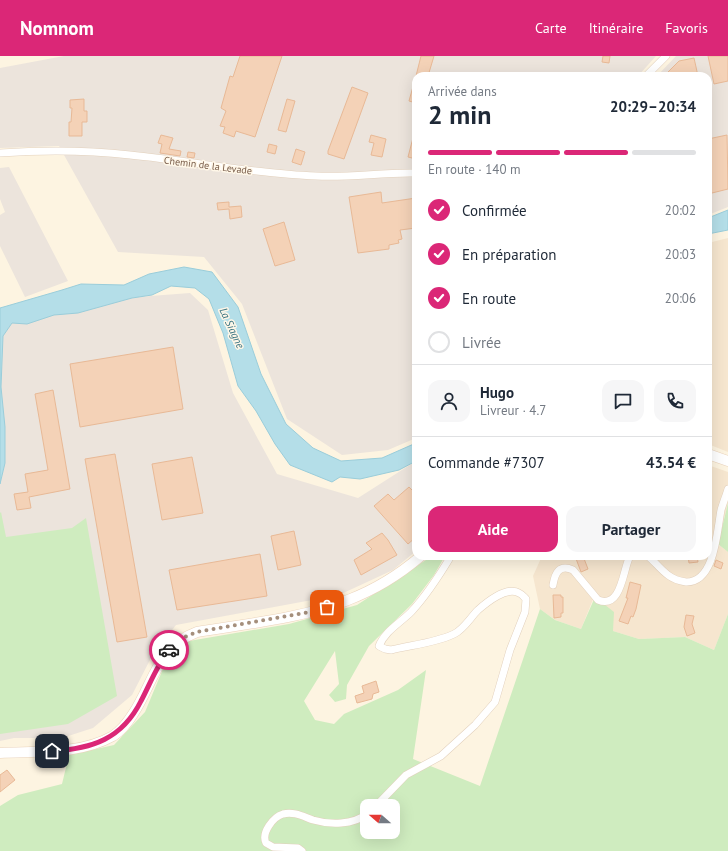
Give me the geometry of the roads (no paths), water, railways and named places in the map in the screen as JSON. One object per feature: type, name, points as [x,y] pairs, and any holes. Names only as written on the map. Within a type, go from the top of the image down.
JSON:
[{"type":"main road","points":[[712,455],[728,461]]},
{"type":"main road","points":[[0,753],[80,748],[103,741],[115,735],[126,725],[140,703],[160,661],[170,649],[185,637],[197,632],[305,613],[348,600],[370,591],[416,560]]},
{"type":"street","points":[[650,72],[666,56]]},
{"type":"street","name":"Chemin de la Levade","points":[[0,153],[49,150],[84,151],[131,155],[250,171],[316,176],[412,173]]},
{"type":"street","points":[[712,558],[722,507],[728,489]]},
{"type":"street","points":[[383,799],[406,775],[441,756],[475,725],[495,702],[510,650],[525,612],[526,599],[520,593],[512,591],[497,596],[479,610],[455,634],[390,650],[379,646],[382,638],[410,613],[431,589],[449,560]]},
{"type":"street","points":[[553,585],[558,571],[564,568],[569,568],[573,570],[598,600],[607,602],[617,594],[625,575],[629,560]]},
{"type":"street","points":[[652,560],[663,571],[676,580],[691,582],[698,579],[705,572],[711,560]]},
{"type":"street","points":[[302,851],[298,848],[274,847],[266,843],[264,835],[272,822],[283,814],[297,814],[332,824],[360,817]]},
{"type":"water","points":[[728,210],[728,230],[712,233],[712,216]]},
{"type":"water","name":"La Siagne","points":[[184,267],[212,272],[238,307],[261,374],[286,424],[313,448],[341,461],[382,458],[412,445],[412,463],[399,470],[360,479],[340,477],[332,482],[290,465],[275,444],[256,411],[238,386],[223,333],[209,299],[195,288],[171,286],[152,295],[132,298],[78,313],[54,315],[27,324],[12,323],[3,336],[1,387],[5,427],[5,463],[0,484],[0,308],[81,284],[124,285],[149,274]]}]
